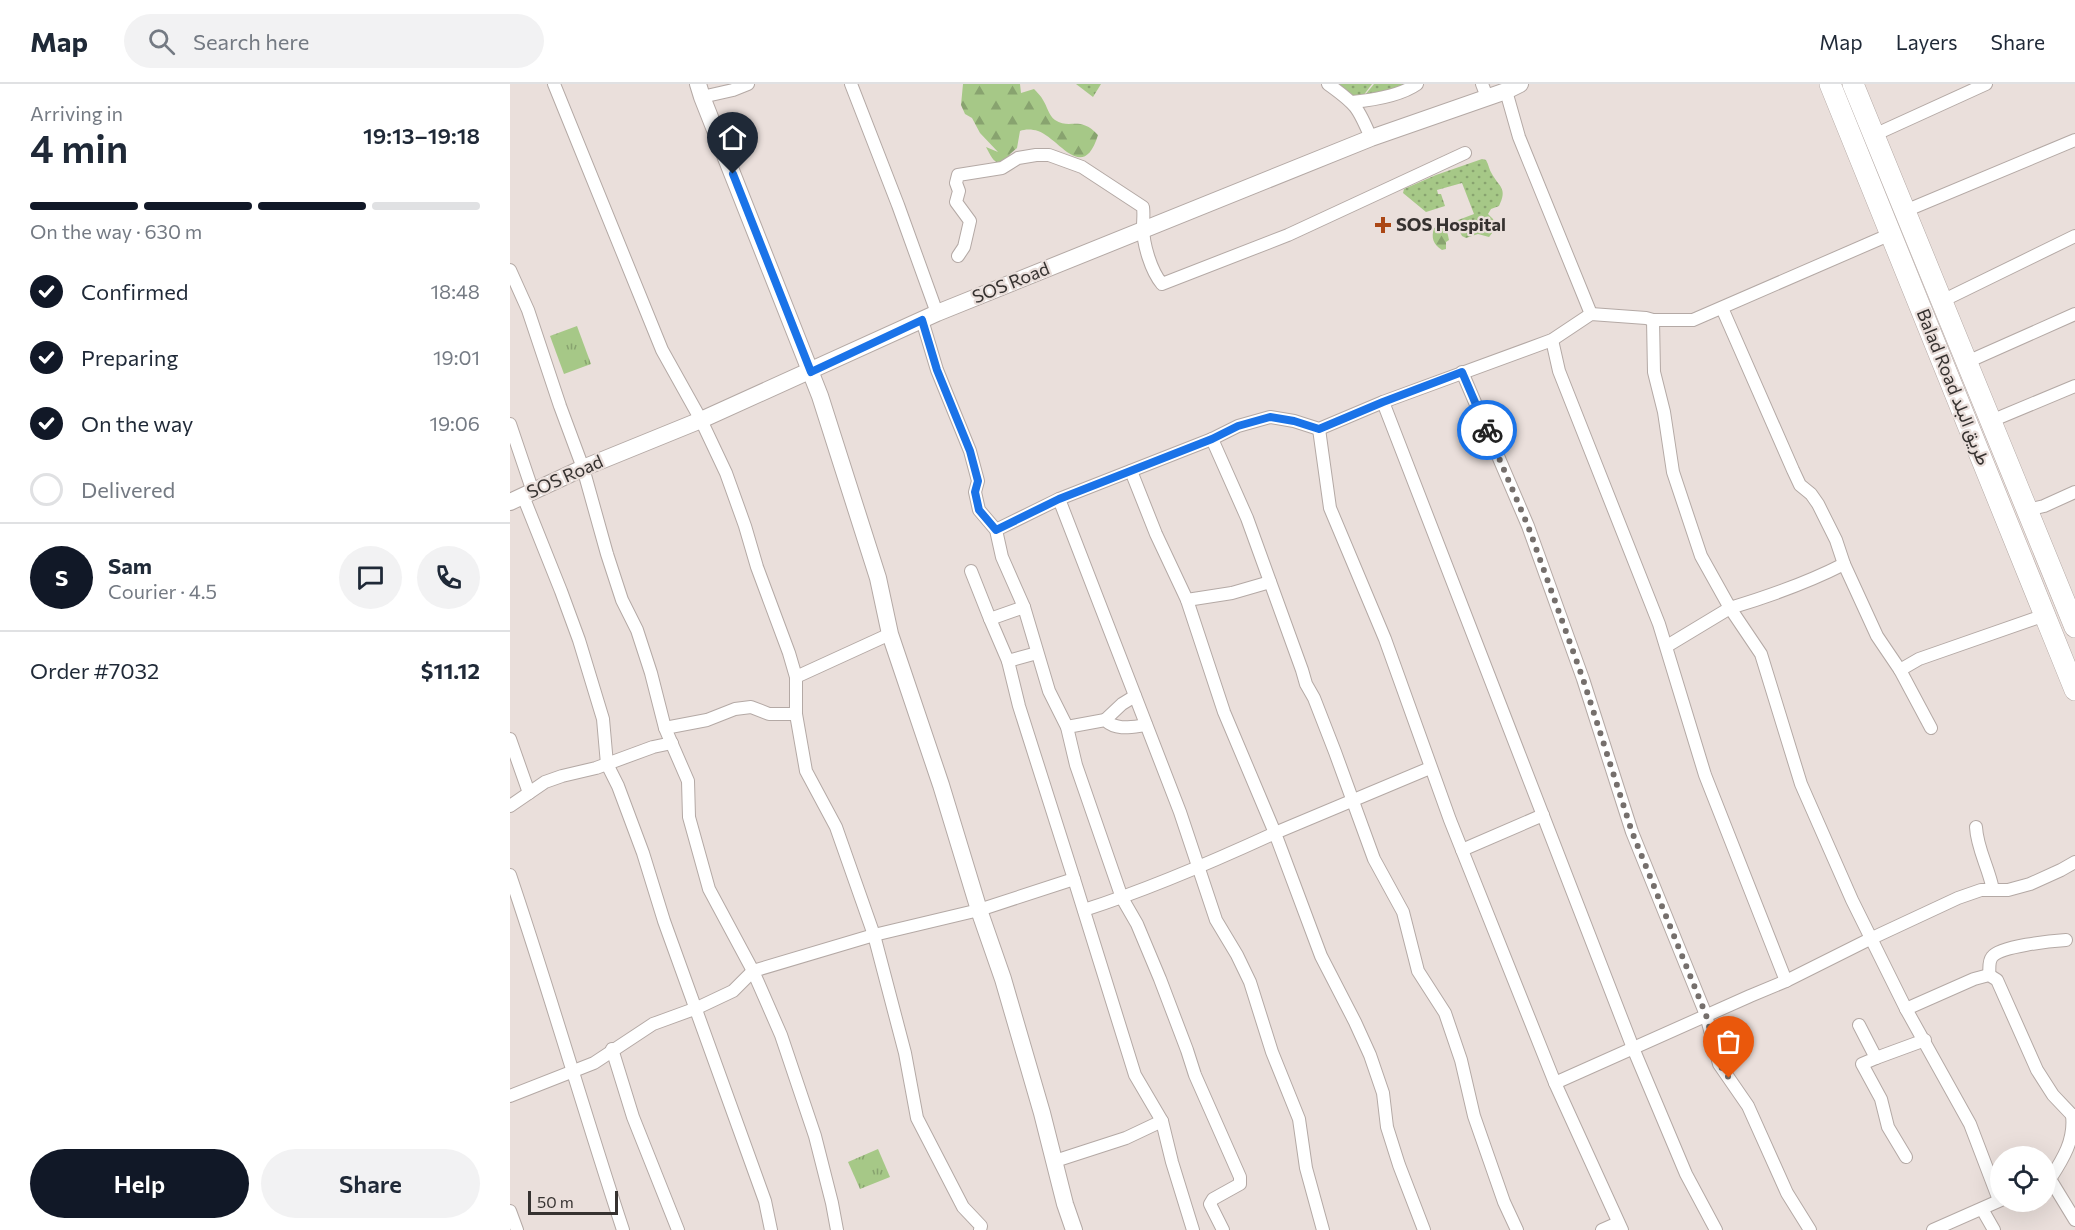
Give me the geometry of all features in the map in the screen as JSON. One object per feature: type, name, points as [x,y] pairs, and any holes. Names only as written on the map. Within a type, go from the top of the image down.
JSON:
[{"type":"highway","name":"Balad Road طريق البلد","points":[[1830,84],[2075,690]]},
{"type":"highway","name":"Balad Road طريق البلد","points":[[1853,84],[2027,510],[2069,593],[2075,627]]},
{"type":"street","points":[[554,84],[662,350],[701,420],[726,472],[796,677],[796,714],[806,771],[836,827],[874,935],[906,1053],[917,1118],[963,1207],[981,1226],[980,1230]]},
{"type":"street","points":[[748,84],[733,90],[700,91],[811,372],[878,578],[890,634],[1003,979],[1074,1230]]},
{"type":"street","points":[[851,84],[929,316],[937,370],[970,451],[978,481],[975,492],[979,510],[996,530],[1002,556],[1024,607],[1049,691],[1067,727],[1076,765],[1122,898],[1137,924],[1195,1075],[1240,1177],[1240,1184],[1213,1199],[1210,1204],[1223,1230]]},
{"type":"street","points":[[1328,84],[1360,111],[1371,138]]},
{"type":"street","points":[[1352,102],[1373,100],[1410,89],[1418,84]]},
{"type":"street","points":[[1874,135],[1986,84]]},
{"type":"street","points":[[1513,88],[1519,138],[1591,314]]},
{"type":"street","name":"SOS Road","points":[[522,497],[583,468],[811,372],[929,316],[1484,91],[1513,88]]},
{"type":"street","points":[[1905,211],[2075,140]]},
{"type":"street","points":[[958,256],[964,248],[970,221],[956,202],[958,175],[1002,168],[1018,158],[1049,155],[1082,167],[1143,207],[1143,229],[1153,269],[1162,284],[1288,235],[1465,153]]},
{"type":"street","points":[[996,530],[1059,499],[1212,439],[1238,426],[1270,417],[1294,421],[1319,429],[1383,402],[1552,340],[1591,314],[1653,320],[1693,320],[1891,234]]},
{"type":"street","points":[[1942,301],[2075,236]]},
{"type":"street","points":[[510,270],[528,310],[583,468],[622,600],[637,630],[651,673],[665,728],[688,782],[689,817],[709,889],[753,971],[781,1035],[815,1136],[837,1230]]},
{"type":"street","points":[[1722,308],[1800,485],[1818,504],[1877,636],[1900,670],[1931,728]]},
{"type":"street","points":[[1967,362],[2075,314]]},
{"type":"street","points":[[1653,320],[1654,372],[1664,412],[1673,472],[1701,556],[1730,608],[1761,654],[1801,784],[1870,939],[1970,1124],[1990,1175]]},
{"type":"street","points":[[1552,340],[1559,371],[1667,646],[1705,775],[1786,981]]},
{"type":"street","points":[[1462,372],[1528,526],[1583,679],[1632,832],[1706,1015],[1719,1064],[1748,1106],[1787,1193],[1810,1230]]},
{"type":"street","points":[[1991,421],[2075,386]]},
{"type":"street","points":[[1383,402],[1633,1048],[1686,1174],[1716,1230]]},
{"type":"street","points":[[510,424],[522,497],[579,640],[603,719],[607,764],[618,786],[643,854],[664,921],[765,1201],[771,1230]]},
{"type":"street","points":[[1319,429],[1330,508],[1385,639],[1462,850],[1555,1083],[1620,1226],[1602,1230]]},
{"type":"street","points":[[1212,439],[1247,518],[1306,684],[1314,698],[1374,858],[1403,912],[1418,970],[1445,1013],[1461,1060],[1474,1116],[1504,1202],[1517,1230]]},
{"type":"street","points":[[1131,471],[1156,534],[1188,600],[1224,712],[1275,833],[1321,956],[1370,1055],[1383,1093],[1386,1126],[1424,1230]]},
{"type":"street","points":[[2027,510],[2044,506],[2075,492]]},
{"type":"street","points":[[1059,499],[1146,725],[1216,920],[1250,982],[1272,1052],[1299,1119],[1306,1168],[1323,1230]]},
{"type":"street","points":[[1667,646],[1730,608],[1791,589],[1844,564]]},
{"type":"street","points":[[971,571],[1008,661],[1018,706],[1135,1076],[1162,1121],[1193,1230]]},
{"type":"street","points":[[1188,600],[1232,593],[1270,582]]},
{"type":"street","points":[[990,619],[1024,607]]},
{"type":"street","points":[[1900,670],[1919,659],[2045,615]]},
{"type":"street","points":[[796,677],[890,634]]},
{"type":"street","points":[[1008,661],[1037,653]]},
{"type":"street","points":[[1067,727],[1105,720],[1122,704],[1135,696]]},
{"type":"street","points":[[665,728],[707,720],[751,707],[769,714],[796,714]]},
{"type":"street","points":[[1105,720],[1119,728],[1146,725]]},
{"type":"street","points":[[510,739],[529,793]]},
{"type":"street","points":[[510,806],[545,782],[672,743]]},
{"type":"street","points":[[1084,910],[1199,868],[1275,833],[1431,768]]},
{"type":"street","points":[[1462,850],[1543,815]]},
{"type":"street","points":[[1976,827],[1976,837],[1990,872],[1993,890]]},
{"type":"street","points":[[1555,1083],[1786,981],[1958,898],[1981,890],[2008,890],[2030,884],[2075,861]]},
{"type":"street","points":[[510,875],[623,1230]]},
{"type":"street","points":[[510,1096],[594,1063],[653,1024],[697,1008],[733,991],[753,971],[874,935],[979,910],[1074,879]]},
{"type":"street","points":[[1989,975],[1990,961],[1998,952],[2032,943],[2066,940]]},
{"type":"street","points":[[1906,1009],[1974,979],[1989,975]]},
{"type":"street","points":[[1989,975],[1998,983],[2037,1070],[2052,1095],[2074,1115],[2071,1144],[2056,1167]]},
{"type":"street","points":[[1859,1025],[1876,1058]]},
{"type":"street","points":[[1906,1157],[1888,1127],[1881,1099],[1862,1064],[1925,1040]]},
{"type":"street","points":[[612,1049],[633,1117],[678,1230]]},
{"type":"street","points":[[1055,1161],[1126,1138],[1162,1121]]},
{"type":"street","points":[[2056,1192],[2075,1220]]},
{"type":"street","points":[[1933,1230],[1990,1205]]},
{"type":"street","points":[[1982,1209],[1994,1230]]},
{"type":"street","points":[[510,1211],[517,1230]]},
{"type":"green space","points":[[963,84],[1020,84],[1021,93],[1034,89],[1055,120],[1060,123],[1086,126],[1098,135],[1092,149],[1085,156],[1078,157],[1070,154],[1038,131],[1024,130],[1020,131],[1017,148],[1010,154],[1007,161],[996,162],[986,147],[998,152],[980,133],[972,118],[965,114],[961,105]]},
{"type":"green space","points":[[1076,84],[1101,84],[1093,97]]},
{"type":"green space","points":[[1332,84],[1372,84],[1357,104]]},
{"type":"green space","points":[[1374,84],[1406,84],[1384,93],[1365,95]]},
{"type":"green space","points":[[1482,159],[1486,160],[1503,191],[1499,206],[1491,209],[1488,214],[1493,219],[1496,228],[1489,237],[1478,234],[1466,238],[1459,230],[1455,230],[1452,220],[1453,222],[1474,214],[1462,183],[1437,190],[1445,206],[1426,212],[1403,193],[1404,189],[1436,175]]},
{"type":"green space","points":[[1441,226],[1443,233],[1447,231],[1449,240],[1446,242],[1446,249],[1442,250],[1433,238],[1434,228]]},
{"type":"green space","points":[[577,326],[591,364],[564,374],[550,336]]},
{"type":"green space","points":[[878,1149],[890,1177],[860,1189],[848,1162]]},
{"type":"way so far","points":[[1487,430],[1528,526],[1583,679],[1632,832],[1706,1015],[1719,1064],[1729,1078]]},
{"type":"place","name":"SOS Hospital","points":[[1383,225]]},
{"type":"route","points":[[733,174],[811,372],[922,320],[937,370],[970,451],[978,481],[975,492],[979,510],[996,530],[1059,499],[1212,439],[1238,426],[1270,417],[1294,421],[1319,429],[1462,372],[1487,430]]}]
